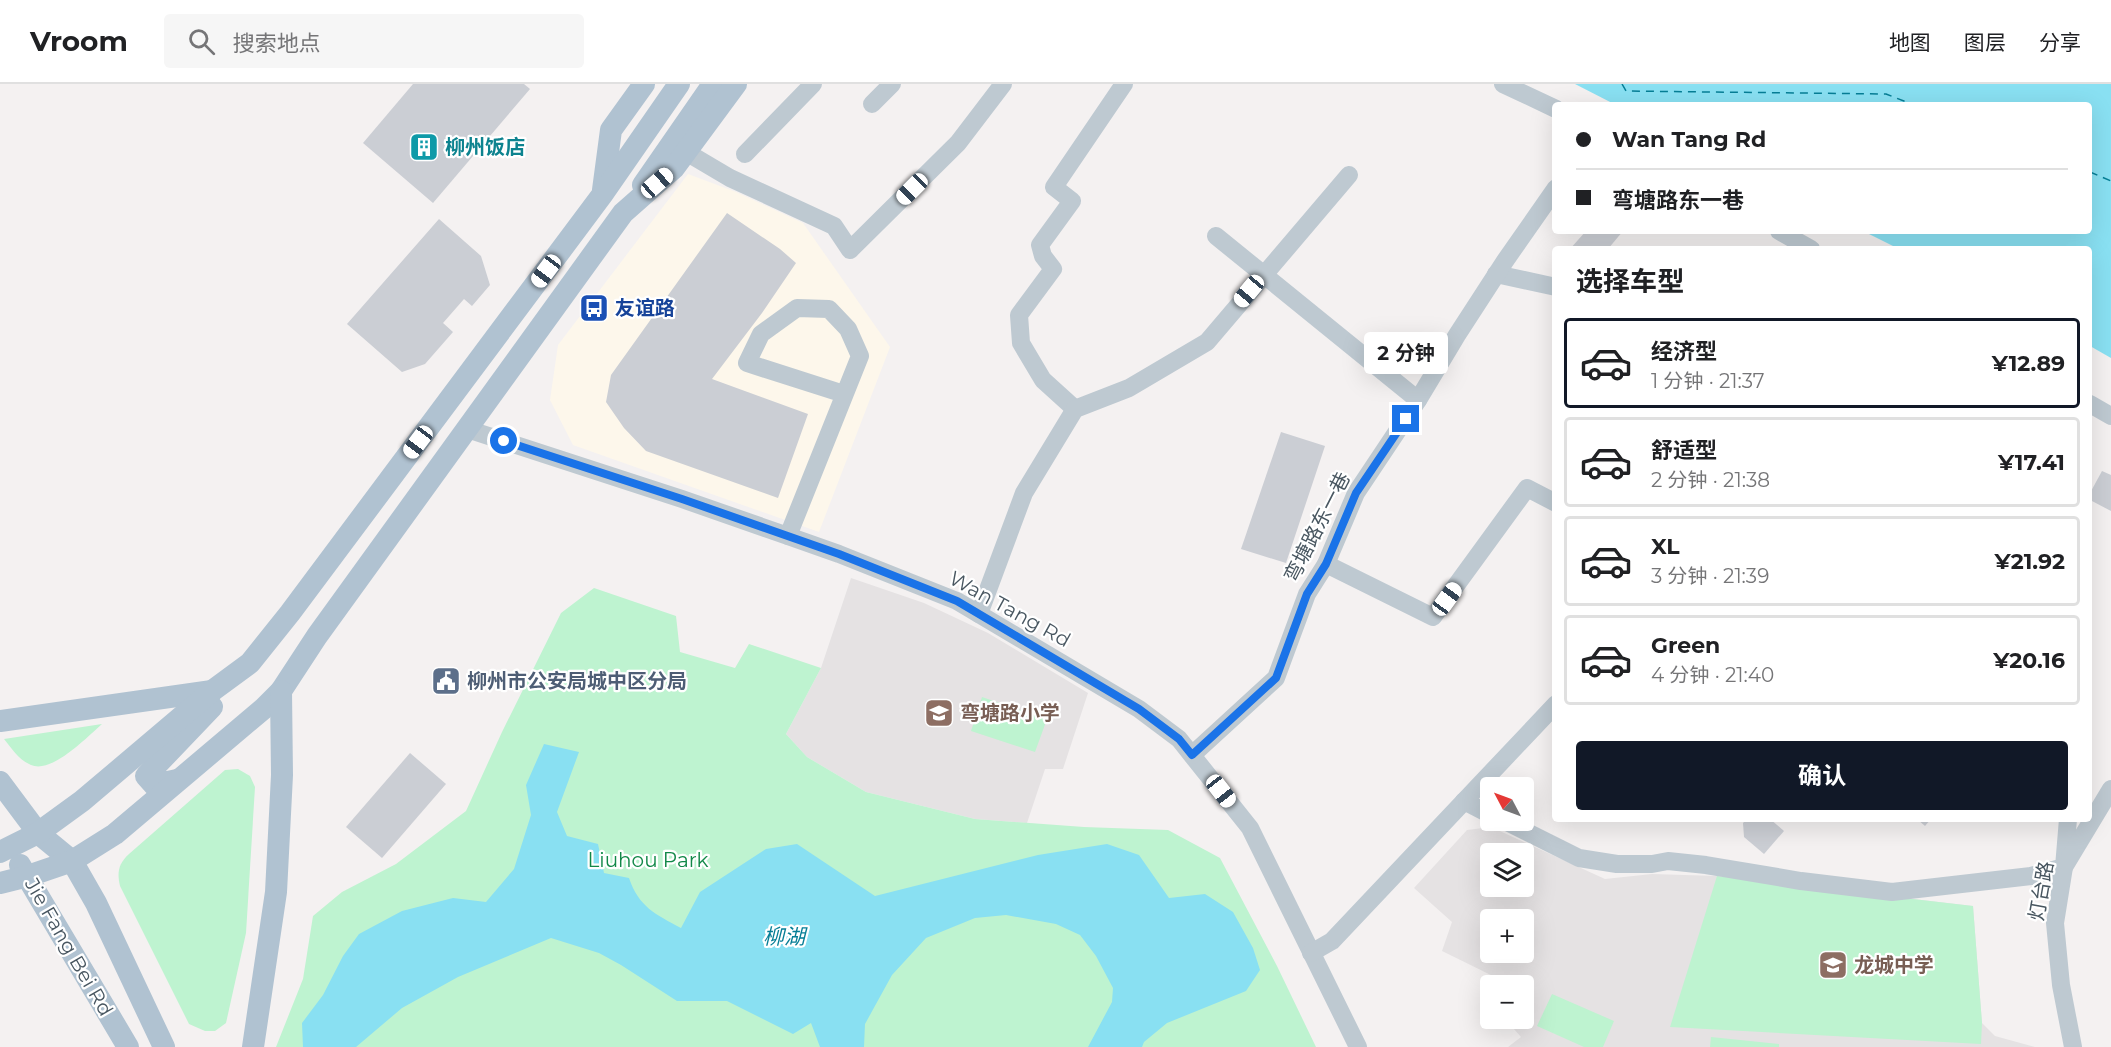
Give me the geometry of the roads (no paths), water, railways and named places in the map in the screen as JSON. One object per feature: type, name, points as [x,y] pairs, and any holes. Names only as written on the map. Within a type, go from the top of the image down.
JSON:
[{"type":"main road","points":[[602,195],[611,130],[644,84]]},
{"type":"main road","points":[[177,780],[154,785],[146,776],[243,676],[250,663],[290,614],[602,195],[679,84]]},
{"type":"main road","points":[[0,883],[72,861],[115,834],[247,723],[281,691],[317,636],[623,213],[713,84]]},
{"type":"main road","points":[[623,213],[674,168],[736,84]]},
{"type":"main road","points":[[3,846],[38,833],[82,801],[250,663]]},
{"type":"main road","points":[[253,1047],[276,892],[282,775],[281,691]]},
{"type":"main road","points":[[0,721],[212,692]]},
{"type":"main road","points":[[0,782],[38,833],[72,861],[96,903],[164,1047]]},
{"type":"main road","name":"Jie Fang Bei Rd","points":[[3,846],[28,876],[128,1047]]},
{"type":"street","points":[[745,154],[813,84]]},
{"type":"street","points":[[872,104],[892,84]]},
{"type":"street","points":[[686,152],[730,178],[834,226],[850,250],[958,143],[1003,84]]},
{"type":"street","points":[[1075,409],[1043,380],[1021,343],[1019,315],[1053,269],[1042,256],[1040,245],[1072,201],[1054,187],[1124,84]]},
{"type":"street","points":[[1503,84],[1552,107]]},
{"type":"street","points":[[979,614],[1024,493],[1075,409],[1129,388],[1207,342],[1349,175]]},
{"type":"street","name":"弯塘路东一巷","points":[[1192,755],[1276,678],[1307,594],[1326,564],[1356,493],[1418,400],[1496,274],[1552,194]]},
{"type":"street","points":[[1784,234],[1806,246]]},
{"type":"street","points":[[1216,236],[1418,400]]},
{"type":"street","points":[[1496,274],[1552,285]]},
{"type":"street","points":[[788,536],[860,356],[848,328],[829,309],[797,308],[761,333],[747,363],[844,394]]},
{"type":"street","points":[[2092,405],[2111,416]]},
{"type":"street","name":"Wan Tang Rd","points":[[467,429],[788,536],[957,601],[1139,709],[1179,739],[1250,828],[1358,1047]]},
{"type":"street","points":[[1326,564],[1433,617],[1527,488],[1552,500]]},
{"type":"street","points":[[1311,953],[1332,941],[1552,709]]},
{"type":"street","name":"灯台路","points":[[2092,821],[2111,789]]},
{"type":"street","points":[[1464,801],[1480,809]]},
{"type":"street","points":[[1525,831],[1579,858],[1617,864],[1652,864],[1668,861],[1706,865],[1801,881],[1892,892],[2031,876],[2064,867],[2068,822]]},
{"type":"street","name":"灯台路","points":[[2073,1047],[2061,985],[2055,923],[2064,867],[2091,822]]},
{"type":"water","points":[[1575,84],[2111,84],[2111,358],[2092,347],[2092,246],[1893,246],[1869,234],[2092,234],[2092,102],[1610,102]]},
{"type":"water","name":"柳湖","points":[[544,744],[579,752],[557,812],[567,836],[598,844],[604,873],[629,878],[638,896],[649,909],[681,928],[700,892],[766,849],[797,844],[875,896],[1038,855],[1107,844],[1139,855],[1169,898],[1205,894],[1233,912],[1253,948],[1260,970],[1246,991],[1167,1023],[1144,1042],[1142,1047],[1088,1047],[1112,1002],[1113,988],[1096,956],[1080,935],[1056,924],[1006,915],[975,918],[926,938],[892,975],[865,1024],[864,1047],[820,1047],[811,1023],[793,1034],[727,1001],[677,1001],[599,953],[551,938],[458,977],[402,1008],[356,1047],[303,1047],[302,1023],[323,995],[343,956],[359,934],[402,911],[453,898],[486,902],[514,869],[531,815],[526,785]]},
{"type":"place","name":"柳州饭店","points":[[424,147]]},
{"type":"place","name":"友谊路","points":[[594,308]]},
{"type":"place","name":"柳州市公安局城中区分局","points":[[446,681]]},
{"type":"place","name":"弯塘路小学","points":[[939,713]]},
{"type":"place","name":"龙城中学","points":[[1833,965]]},
{"type":"park label","name":"Liuhou Park","points":[[648,860]]}]
